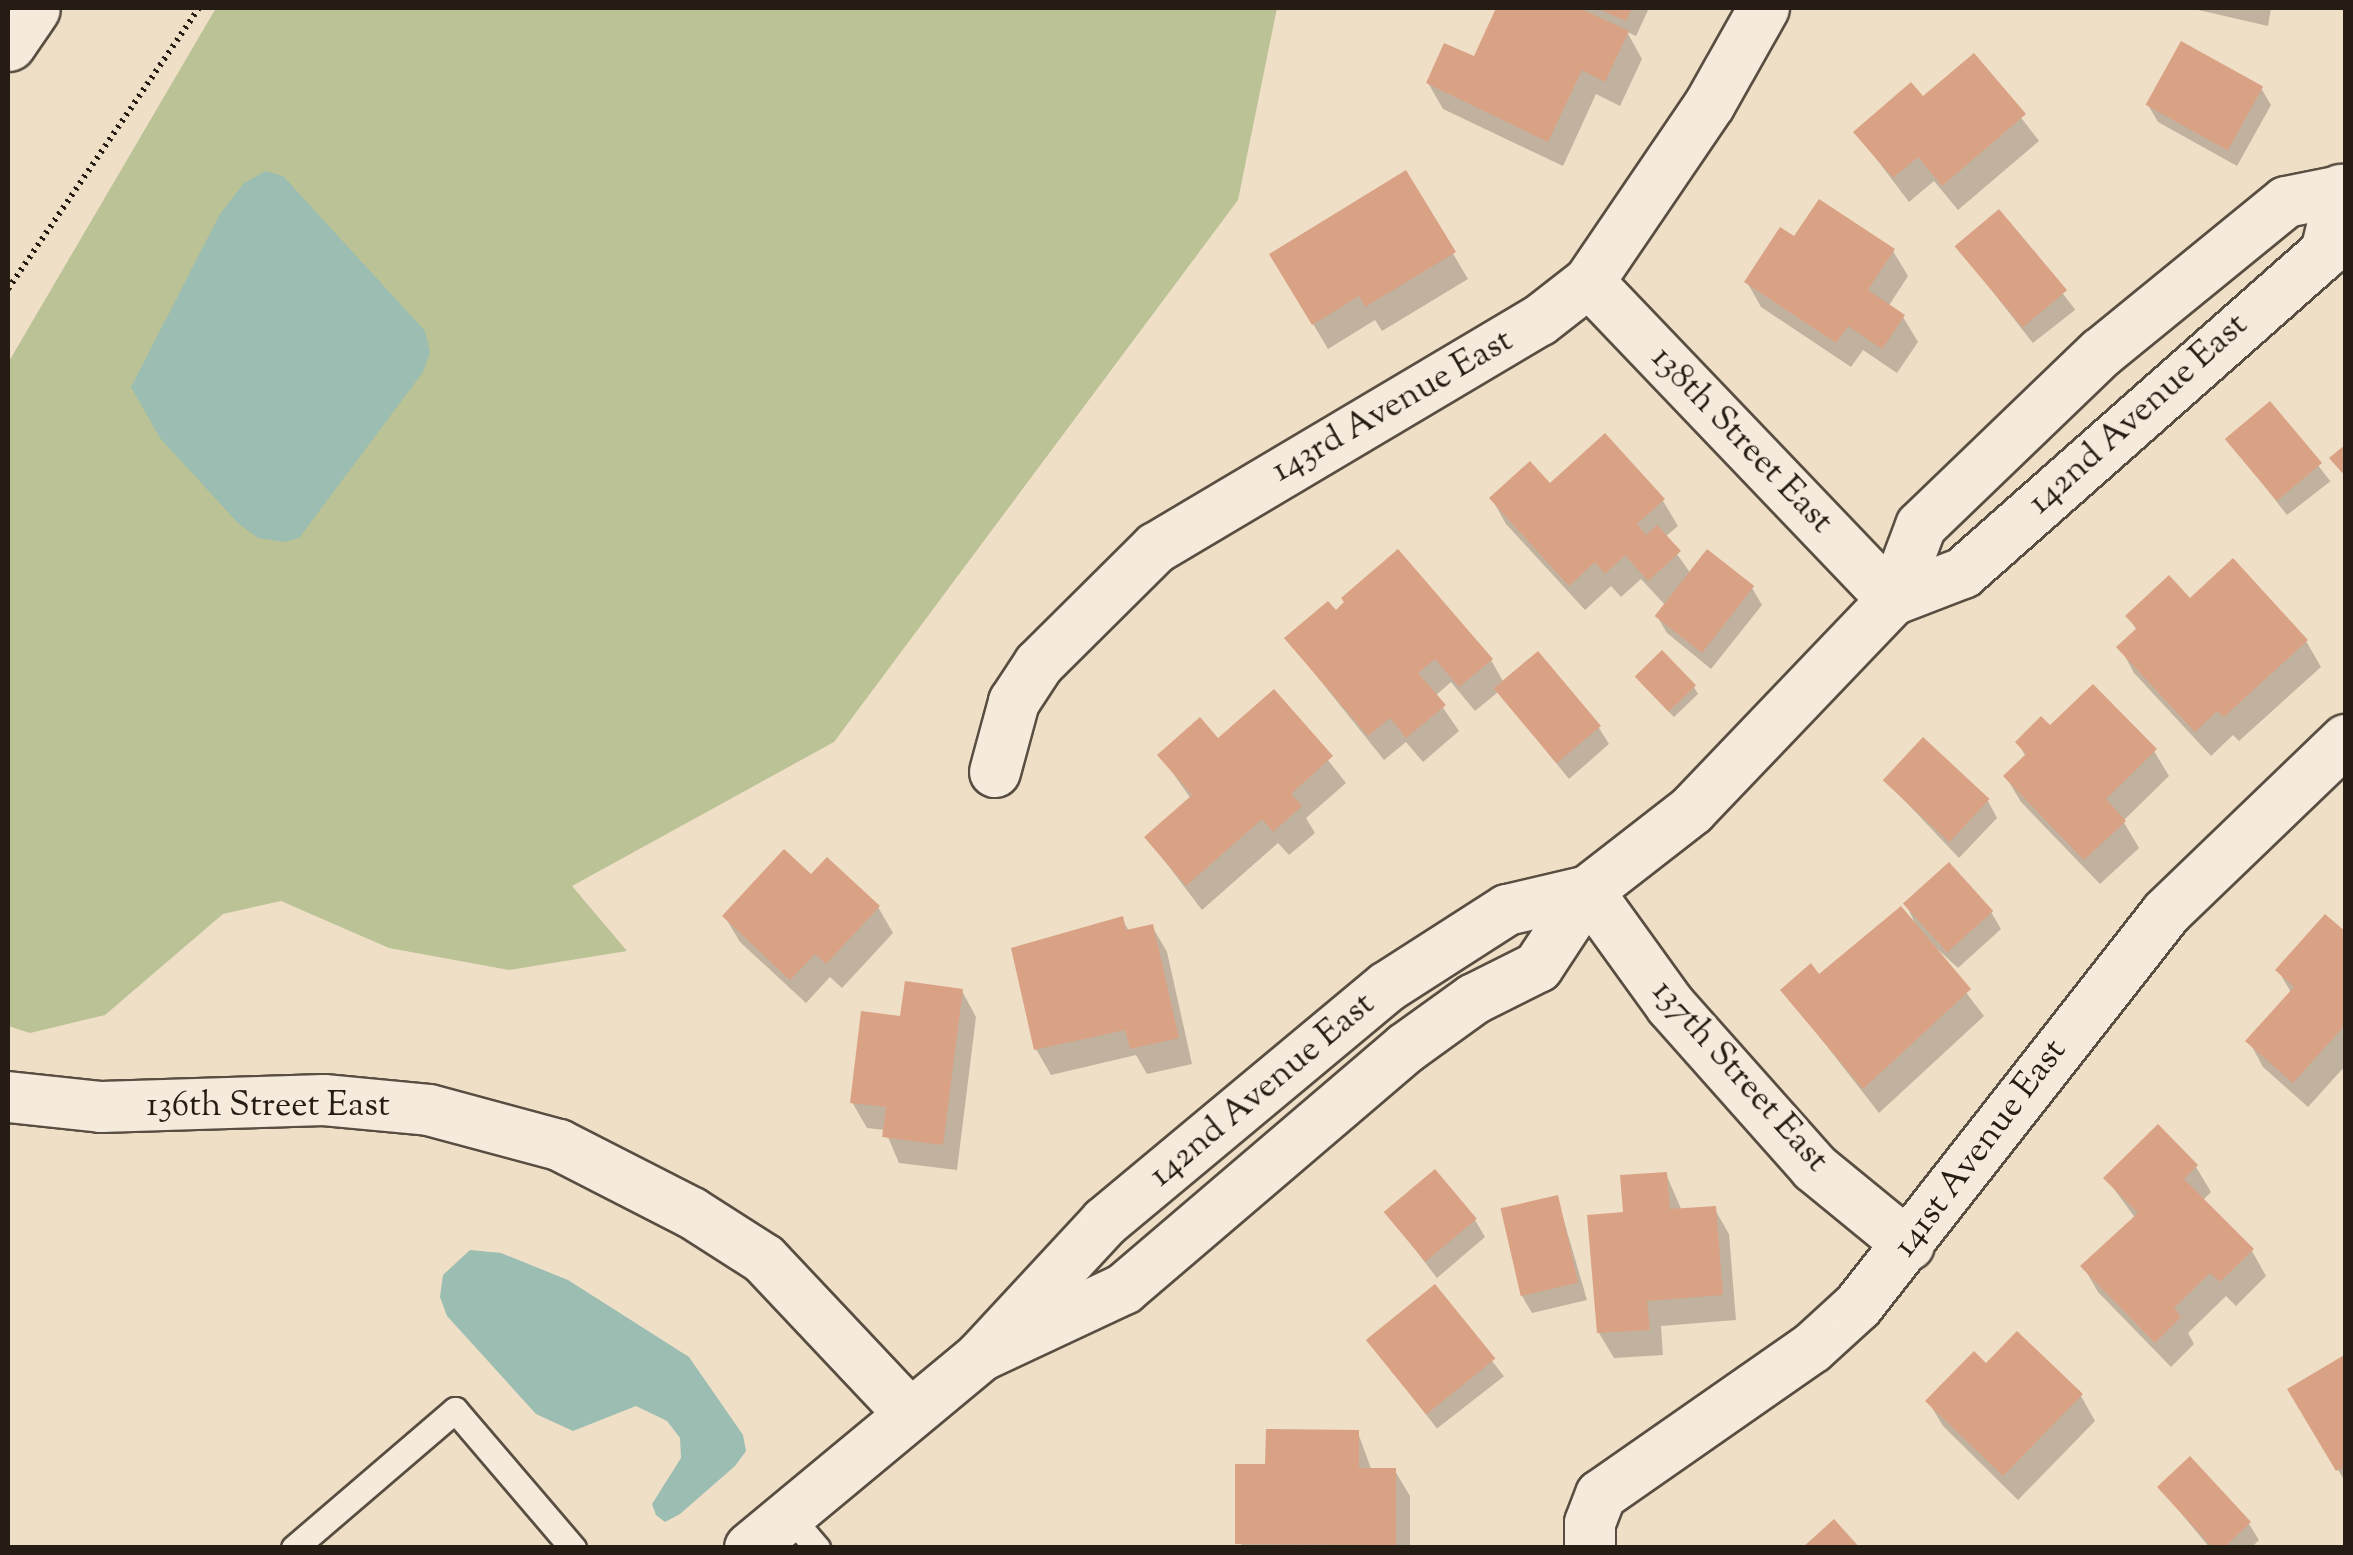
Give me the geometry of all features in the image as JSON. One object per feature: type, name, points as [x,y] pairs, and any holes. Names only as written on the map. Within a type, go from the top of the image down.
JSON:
[{"type":"main road","points":[[8,43],[32,8]]},
{"type":"street","name":"143rd Avenue East","points":[[995,772],[1014,702],[1040,664],[1156,548],[1538,321],[1589,282],[1710,104],[1764,8]]},
{"type":"street","name":"142nd Avenue East","points":[[750,1548],[803,1531],[908,1412],[982,1356],[1124,1289],[1406,1048],[1474,999],[1538,967],[1588,891],[1692,810],[1893,600],[1921,526],[2102,353],[2286,202],[2343,190],[2326,252],[1963,573],[1893,600]]},
{"type":"street","name":"138th Street East","points":[[1589,282],[1893,600]]},
{"type":"street","name":"141st Avenue East","points":[[1590,1535],[1601,1495],[1624,1475],[1812,1348],[1909,1246],[2166,913],[2336,765]]},
{"type":"street","name":"137th Street East","points":[[1588,891],[1671,1006],[1815,1168],[1909,1246]]},
{"type":"street","name":"136th Street East","points":[[8,1097],[102,1107],[324,1100],[429,1110],[559,1145],[692,1213],[764,1259],[908,1412]]},
{"type":"lane","points":[[294,1548],[455,1410],[573,1548]]},
{"type":"path","points":[[8,289],[200,8]]},
{"type":"green space","points":[[216,8],[1277,8],[1238,200],[834,742],[572,886],[627,951],[509,970],[389,948],[281,901],[223,914],[105,1015],[30,1033],[8,1026],[8,363]]},
{"type":"water","points":[[266,171],[283,176],[425,331],[430,352],[423,372],[299,538],[285,542],[258,538],[238,523],[160,438],[131,387],[220,214],[244,183]]},
{"type":"water","points":[[470,1250],[501,1253],[568,1280],[689,1357],[743,1435],[746,1451],[735,1466],[680,1514],[665,1522],[656,1515],[652,1504],[681,1458],[680,1438],[667,1421],[636,1406],[573,1431],[536,1414],[447,1316],[440,1297],[443,1275]]},
{"type":"building","points":[[1496,8],[1579,8],[1629,31],[1605,82],[1582,70],[1548,142],[1426,83],[1444,43],[1474,56]]},
{"type":"building","points":[[1597,8],[1632,8],[1626,21]]},
{"type":"building","points":[[2181,41],[2263,87],[2228,150],[2146,105]]},
{"type":"building","points":[[1974,53],[2026,114],[1942,186],[1918,157],[1893,178],[1853,132],[1911,82],[1923,96]]},
{"type":"building","points":[[1406,170],[1456,252],[1365,307],[1359,296],[1312,325],[1269,254]]},
{"type":"building","points":[[1819,199],[1895,249],[1868,290],[1905,315],[1882,349],[1848,326],[1836,343],[1744,282],[1780,227],[1794,236]]},
{"type":"building","points":[[1999,209],[2067,290],[2023,327],[1955,246]]},
{"type":"building","points":[[2270,401],[2322,463],[2277,501],[2225,439]]},
{"type":"building","points":[[1605,433],[1665,499],[1637,524],[1646,535],[1657,525],[1681,551],[1648,581],[1625,555],[1605,574],[1595,562],[1569,586],[1489,498],[1530,461],[1550,483]]},
{"type":"building","points":[[2346,444],[2346,477],[2329,458]]},
{"type":"building","points":[[1398,549],[1493,659],[1459,687],[1435,659],[1418,673],[1446,705],[1406,738],[1390,718],[1368,736],[1284,638],[1328,601],[1336,610],[1344,602],[1341,598]]},
{"type":"building","points":[[1707,549],[1754,586],[1702,653],[1655,616]]},
{"type":"building","points":[[2233,558],[2308,640],[2224,717],[2217,711],[2195,732],[2116,647],[2137,628],[2125,616],[2169,575],[2190,598]]},
{"type":"building","points":[[1662,650],[1696,685],[1669,712],[1635,676]]},
{"type":"building","points":[[1538,651],[1601,726],[1557,763],[1494,688]]},
{"type":"building","points":[[2093,684],[2157,749],[2106,799],[2126,821],[2084,860],[2003,776],[2026,754],[2015,742],[2041,716],[2050,725]]},
{"type":"building","points":[[1274,689],[1333,756],[1291,794],[1302,806],[1273,832],[1262,819],[1186,886],[1144,837],[1192,795],[1157,755],[1200,717],[1218,738]]},
{"type":"building","points":[[1923,737],[1990,799],[1949,842],[1883,780]]},
{"type":"building","points":[[784,849],[811,874],[827,857],[880,906],[826,964],[815,954],[790,980],[722,916]]},
{"type":"building","points":[[1949,862],[1993,911],[1947,953],[1903,903]]},
{"type":"building","points":[[1901,906],[1971,989],[1863,1089],[1780,990],[1811,963],[1819,974]]},
{"type":"building","points":[[2325,914],[2346,932],[2346,1024],[2293,1083],[2245,1041],[2294,987],[2275,970]]},
{"type":"building","points":[[1123,916],[1126,930],[1153,924],[1179,1038],[1130,1049],[1125,1030],[1034,1050],[1011,948]]},
{"type":"building","points":[[905,981],[963,989],[943,1145],[882,1137],[886,1107],[850,1103],[861,1011],[900,1016]]},
{"type":"building","points":[[2158,1124],[2198,1165],[2184,1179],[2254,1249],[2220,1282],[2210,1273],[2174,1308],[2181,1317],[2155,1343],[2080,1266],[2138,1213],[2103,1178]]},
{"type":"building","points":[[1435,1169],[1477,1219],[1425,1262],[1384,1212]]},
{"type":"building","points":[[1667,1172],[1670,1209],[1716,1206],[1723,1295],[1647,1301],[1650,1330],[1597,1333],[1587,1215],[1623,1212],[1620,1175]]},
{"type":"building","points":[[1558,1195],[1578,1283],[1521,1296],[1501,1208]]},
{"type":"building","points":[[1435,1284],[1495,1359],[1426,1415],[1366,1340]]},
{"type":"building","points":[[2017,1331],[2083,1394],[2003,1476],[1925,1401],[1974,1351],[1986,1363]]},
{"type":"building","points":[[2346,1354],[2346,1466],[2336,1471],[2287,1389]]},
{"type":"building","points":[[1266,1429],[1359,1430],[1359,1468],[1396,1468],[1396,1545],[1235,1544],[1235,1464],[1265,1464]]},
{"type":"building","points":[[2190,1456],[2251,1522],[2224,1548],[2213,1548],[2157,1487]]},
{"type":"building","points":[[1834,1519],[1860,1548],[1802,1548]]}]
